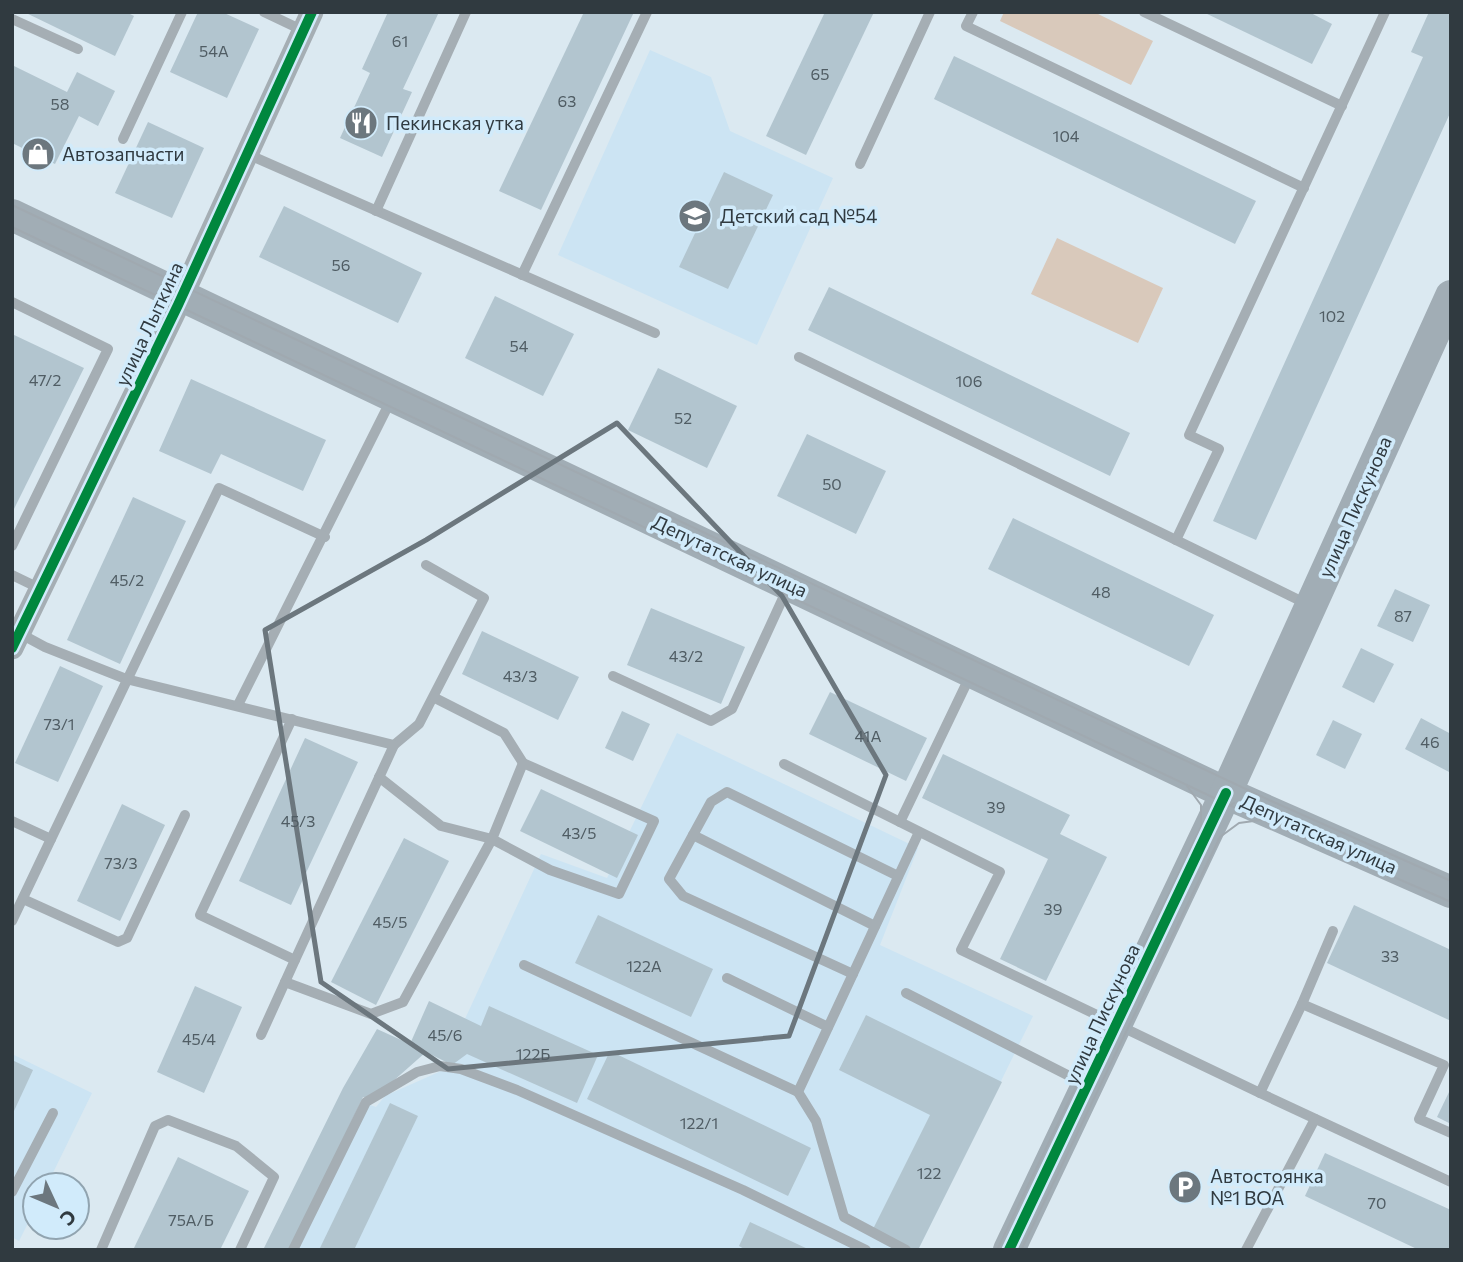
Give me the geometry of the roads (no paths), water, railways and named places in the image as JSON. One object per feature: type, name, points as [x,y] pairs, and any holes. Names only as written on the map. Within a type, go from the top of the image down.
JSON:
[{"type":"main road","name":"Депутатская улица","points":[[12,215],[1226,793],[1451,892]]},
{"type":"main road","name":"улица Пискунова","points":[[1009,1250],[1226,793],[1451,296]]},
{"type":"street","name":"улица Лыткина","points":[[15,640],[43,590],[308,22]]},
{"type":"lane","points":[[123,139],[182,12]]},
{"type":"lane","points":[[264,12],[308,22]]},
{"type":"lane","points":[[376,211],[466,12]]},
{"type":"lane","points":[[522,275],[647,12]]},
{"type":"lane","points":[[860,164],[930,12]]},
{"type":"lane","points":[[973,12],[966,26],[1304,188]]},
{"type":"lane","points":[[1144,12],[1342,106]]},
{"type":"lane","points":[[1175,540],[1219,449],[1189,435],[1385,12]]},
{"type":"lane","points":[[12,19],[78,49]]},
{"type":"lane","points":[[247,154],[655,332]]},
{"type":"lane","points":[[12,302],[108,349],[12,546]]},
{"type":"lane","points":[[799,357],[1311,606]]},
{"type":"lane","points":[[238,705],[325,537],[393,396]]},
{"type":"lane","points":[[12,921],[219,488],[325,537]]},
{"type":"lane","points":[[261,1035],[394,745],[419,724],[435,698],[484,598],[426,565]]},
{"type":"lane","points":[[12,575],[43,590]]},
{"type":"lane","points":[[612,676],[711,721],[732,709],[790,585]]},
{"type":"lane","points":[[15,640],[45,647],[126,679],[394,745]]},
{"type":"lane","points":[[900,822],[972,672]]},
{"type":"lane","points":[[379,777],[441,826],[492,839],[550,870],[619,894],[654,821],[523,763],[504,733],[435,698]]},
{"type":"lane","points":[[292,719],[200,915],[295,960]]},
{"type":"lane","points":[[285,982],[371,1014],[403,1002],[492,839],[523,763]]},
{"type":"lane","points":[[784,764],[1000,872],[961,950],[1451,1182]]},
{"type":"lane","points":[[853,974],[683,896],[669,878],[711,802],[727,792],[898,876]]},
{"type":"lane","points":[[23,899],[118,942],[127,938],[185,815]]},
{"type":"lane","points":[[12,821],[51,839]]},
{"type":"lane","points":[[798,1091],[919,832]]},
{"type":"lane","points":[[693,835],[875,926]]},
{"type":"lane","points":[[1260,1093],[1333,931]]},
{"type":"lane","points":[[524,965],[798,1091],[816,1121],[844,1217],[906,1250]]},
{"type":"lane","points":[[727,978],[828,1027]]},
{"type":"lane","points":[[906,993],[1088,1085]]},
{"type":"lane","points":[[1302,1004],[1444,1065],[1419,1119],[1451,1133]]},
{"type":"lane","points":[[293,1250],[366,1102],[417,1072],[440,1066],[461,1069],[517,1090],[744,1190],[866,1250]]},
{"type":"lane","points":[[12,1192],[53,1113]]},
{"type":"lane","points":[[1246,1250],[1315,1119]]},
{"type":"lane","points":[[101,1250],[155,1126],[168,1120],[236,1146],[274,1177],[240,1250]]},
{"type":"tram line","points":[[12,205],[1269,800],[1451,881]]},
{"type":"tram line","points":[[12,227],[1229,805],[1451,902]]},
{"type":"tram line","points":[[1187,786],[1201,805],[1201,827]]},
{"type":"tram line","points":[[997,1250],[1201,827],[1218,812],[1234,803]]},
{"type":"tram line","points":[[1021,1250],[1220,837],[1239,823],[1261,820]]},
{"type":"place","name":"Пекинская утка","points":[[361,123]]},
{"type":"place","name":"Автозапчасти","points":[[38,154]]},
{"type":"place","name":"Детский сад №54","points":[[695,216]]},
{"type":"place","name":"Автостоянка №1 ВОА","points":[[1185,1187]]}]
